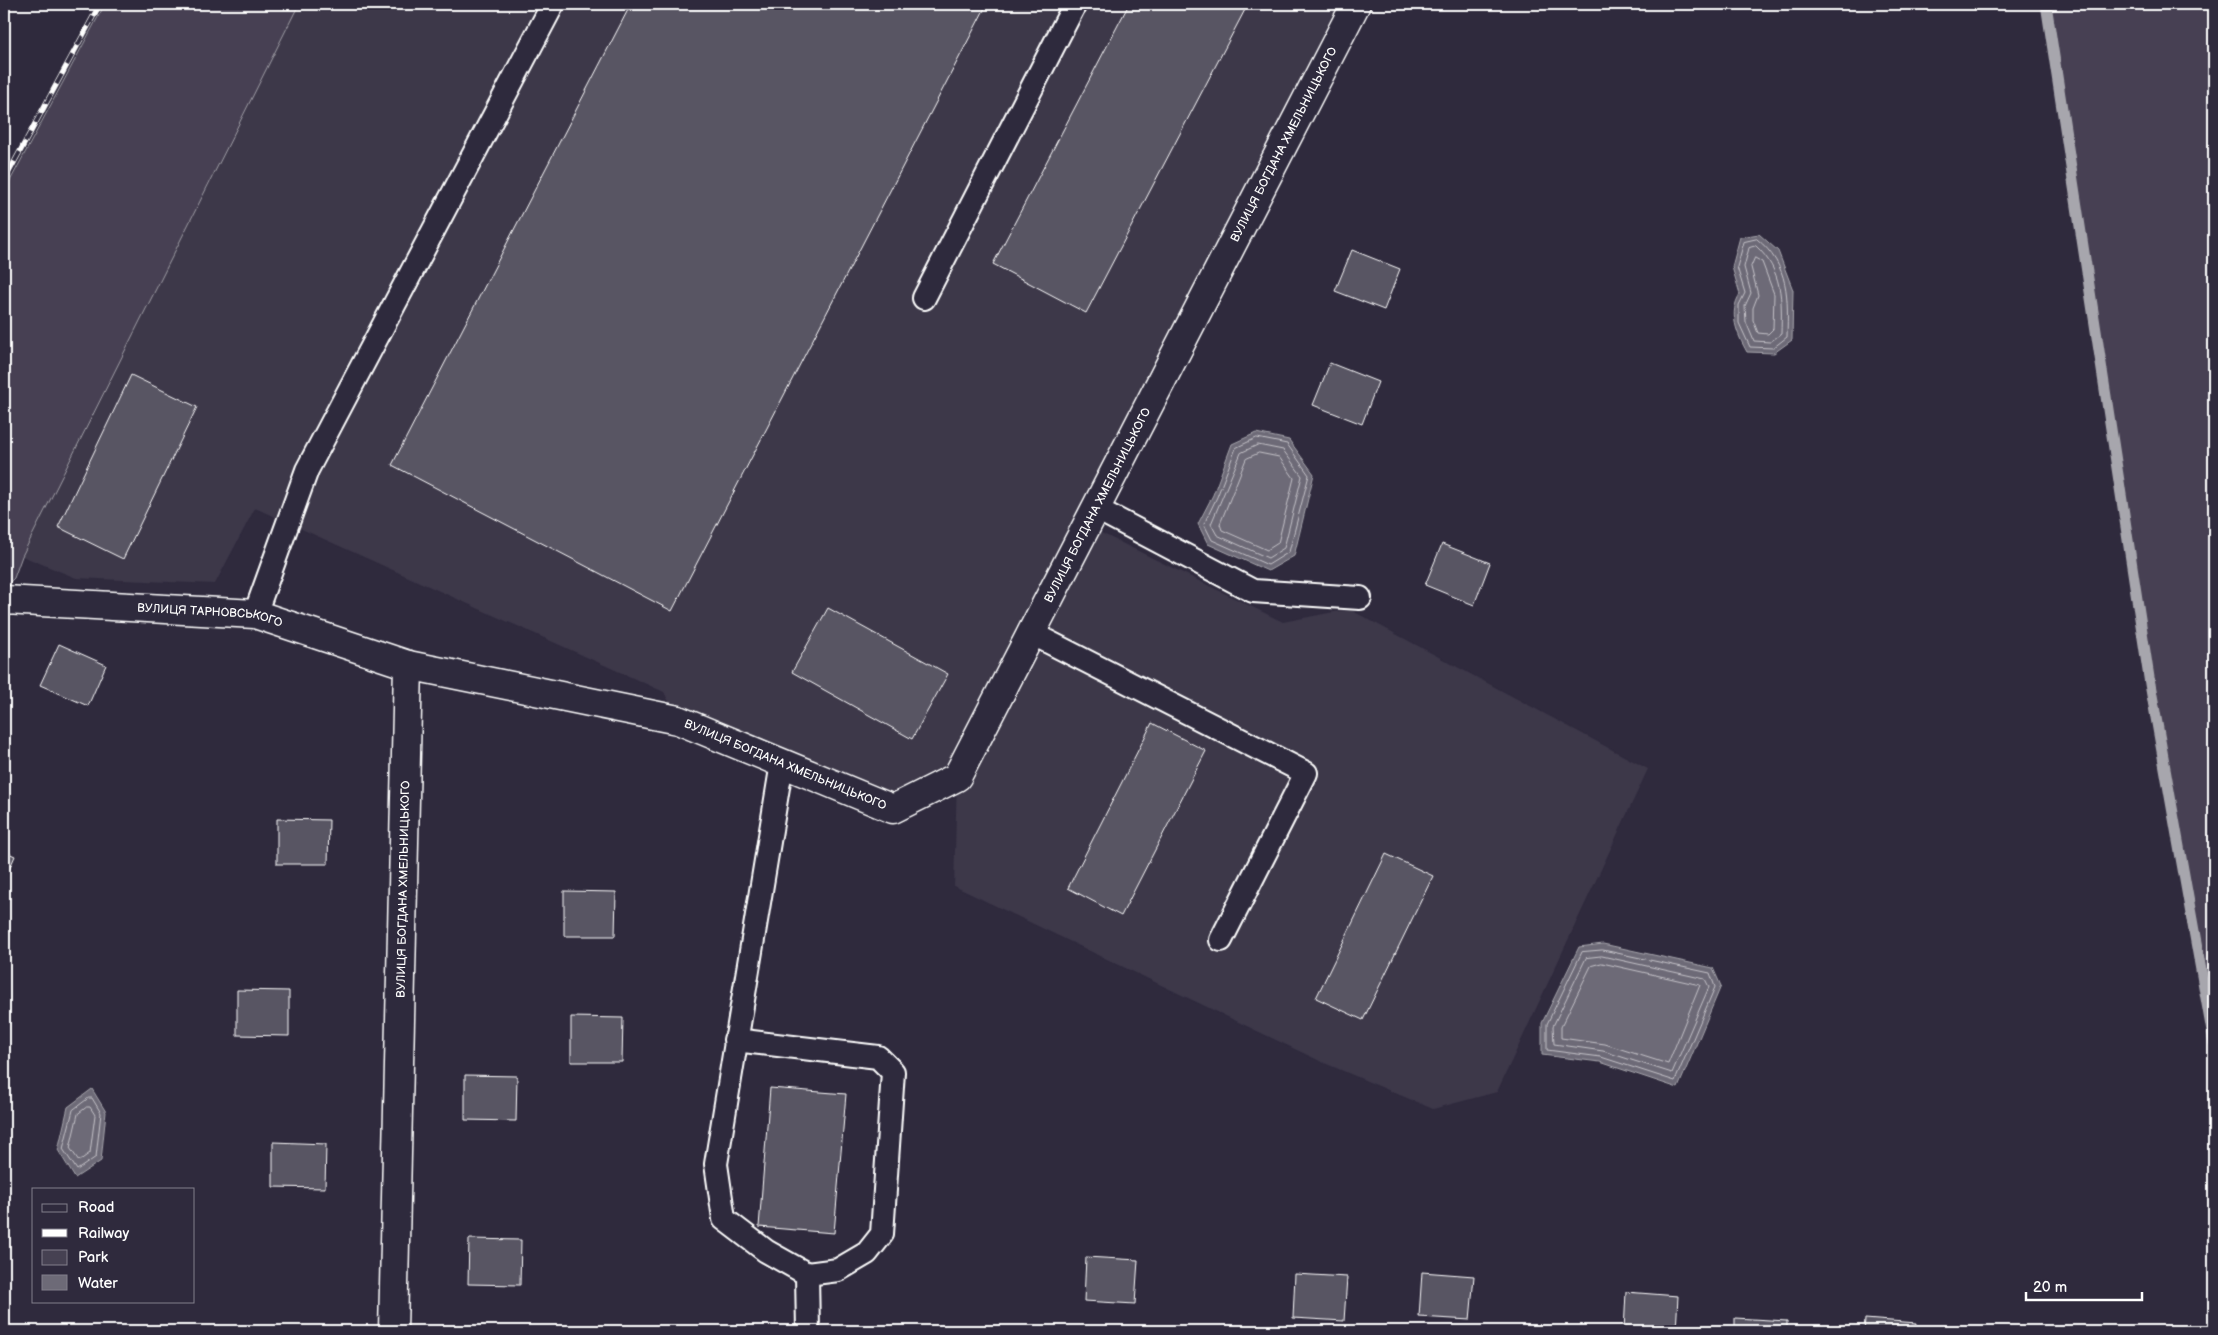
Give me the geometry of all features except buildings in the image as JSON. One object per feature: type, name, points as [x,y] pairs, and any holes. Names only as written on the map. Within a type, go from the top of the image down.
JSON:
[{"type":"street","name":"ВУЛИЦЯ БОГДАНА ХМЕЛЬНИЦЬКОГО","points":[[393,1331],[408,665],[678,720],[893,809],[957,777],[1356,4]]},
{"type":"street","name":"ВУЛИЦЯ ТАРНОВСЬКОГО","points":[[4,602],[5,600],[255,614],[408,665]]},
{"type":"lane","points":[[255,614],[307,470],[553,4]]},
{"type":"lane","points":[[924,298],[1075,4]]},
{"type":"lane","points":[[1095,508],[1253,591],[1360,598]]},
{"type":"lane","points":[[1031,633],[1306,774],[1221,940]]},
{"type":"lane","points":[[735,1040],[878,1057],[893,1072],[882,1234],[867,1254],[838,1270],[807,1274],[766,1251],[724,1219],[716,1164],[735,1040],[782,763]]},
{"type":"lane","points":[[807,1274],[808,1331]]},
{"type":"shaded area","points":[[299,4],[1356,4],[1087,526],[1283,622],[1349,609],[1648,769],[1497,1092],[1433,1109],[1322,1062],[954,886],[957,777],[893,809],[678,720],[664,692],[255,508],[215,584],[76,578],[22,556]]},
{"type":"green space","points":[[105,4],[299,4],[22,556],[14,578],[4,588],[4,192]]},
{"type":"green space","points":[[2061,4],[2214,4],[2214,1043],[2150,684],[2048,13]]},
{"type":"water","points":[[1759,234],[1778,251],[1793,290],[1792,340],[1774,353],[1747,352],[1737,331],[1734,316],[1736,301],[1740,294],[1732,267],[1740,237]]},
{"type":"water","points":[[1256,433],[1289,440],[1314,474],[1294,556],[1268,571],[1208,544],[1198,524],[1213,495],[1232,444]]},
{"type":"water","points":[[1603,944],[1713,968],[1721,986],[1678,1088],[1600,1062],[1542,1055],[1542,1023],[1579,947]]},
{"type":"water","points":[[92,1089],[106,1112],[101,1161],[75,1178],[58,1150],[68,1107]]},
{"type":"waterway","points":[[2046,4],[2150,684],[2214,1043]]},
{"type":"railway","points":[[4,181],[100,4]]}]
